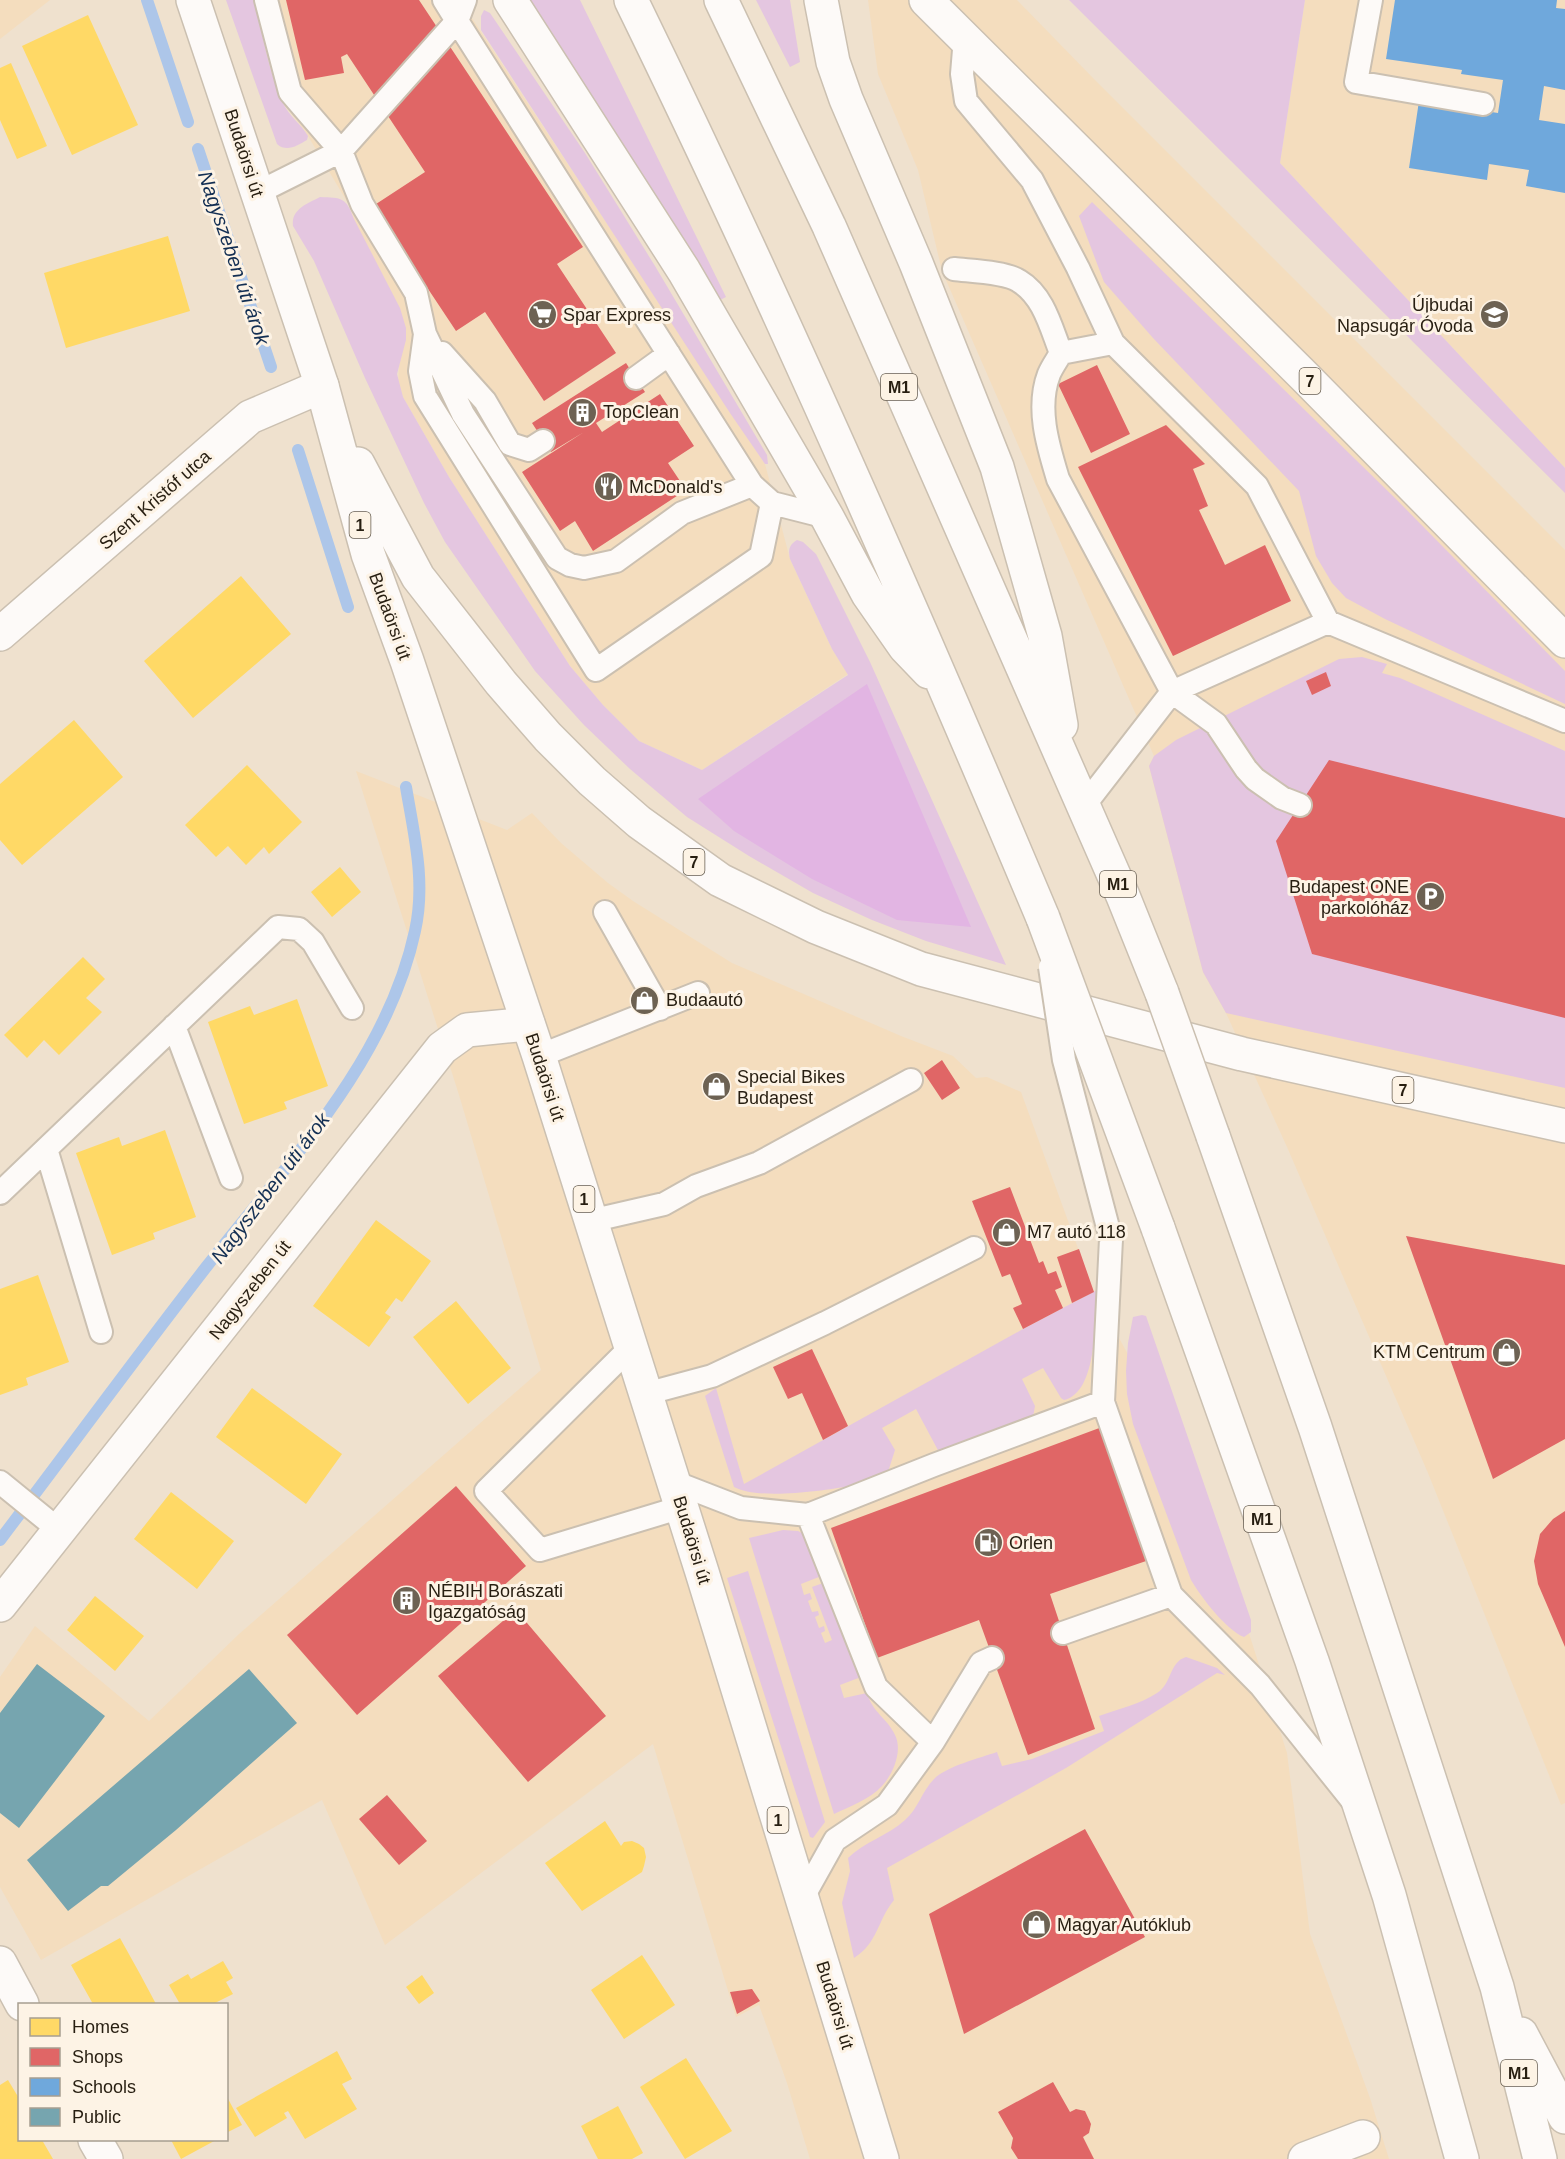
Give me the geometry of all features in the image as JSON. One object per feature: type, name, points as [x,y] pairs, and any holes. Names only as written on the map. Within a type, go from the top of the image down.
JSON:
[{"type":"main road","name":"Budaörsi út","points":[[193,0],[322,386],[368,554],[407,661],[539,1056],[678,1495],[882,2159]]},
{"type":"main road","points":[[510,0],[684,271],[827,517],[874,603],[905,647],[947,691]]},
{"type":"main road","name":"M1","points":[[632,0],[763,277],[947,691],[1043,918],[1158,1228],[1308,1650],[1389,1895],[1462,2159]]},
{"type":"main road","name":"M1","points":[[721,0],[829,226],[1123,896],[1162,993],[1315,1427],[1497,1988],[1540,2159]]},
{"type":"main road","points":[[821,0],[833,62],[846,99],[929,294],[997,467],[1045,636],[1070,777]]},
{"type":"main road","name":"7","points":[[926,0],[1274,345],[1565,641]]},
{"type":"main road","name":"7","points":[[322,386],[361,471],[398,543],[418,577],[452,622],[549,737],[592,782],[639,822],[720,880],[816,927],[932,972],[1242,1054],[1565,1126]]},
{"type":"main road","name":"Szent Kristóf utca","points":[[0,634],[250,417],[322,386]]},
{"type":"main road","points":[[407,661],[412,633],[417,625],[432,617],[452,622]]},
{"type":"main road","name":"Nagyszeben út","points":[[0,1605],[38,1512],[442,1048],[467,1030],[528,1024]]},
{"type":"main road","points":[[0,1963],[21,2003]]},
{"type":"main road","points":[[1497,1988],[1565,2117]]},
{"type":"main road","points":[[1305,2159],[1363,2137]]},
{"type":"main road","points":[[96,2141],[106,2159]]},
{"type":"lane","points":[[266,0],[290,92],[341,151],[362,204],[416,293],[424,334],[463,414],[557,558],[570,565],[584,568],[616,561],[682,513],[752,485]]},
{"type":"lane","points":[[444,0],[752,485],[772,503],[827,517]]},
{"type":"lane","points":[[257,193],[341,151],[458,21],[465,0]]},
{"type":"lane","points":[[1371,0],[1356,82],[1483,104]]},
{"type":"lane","points":[[965,38],[962,74],[966,101],[1032,180],[1078,268],[1113,343],[1257,486],[1328,622],[1565,721]]},
{"type":"lane","points":[[954,268],[1018,279],[1035,293],[1061,353]]},
{"type":"lane","points":[[424,334],[484,401],[510,444],[529,450],[543,441]]},
{"type":"lane","points":[[424,334],[420,371],[425,396],[596,670],[760,556],[772,503]]},
{"type":"lane","points":[[1113,343],[1061,353],[1049,374],[1043,408],[1047,441],[1058,479],[1172,693],[1216,724],[1246,769],[1256,779],[1282,798],[1300,805]]},
{"type":"lane","points":[[636,378],[669,354]]},
{"type":"lane","points":[[1083,807],[1172,693],[1328,622]]},
{"type":"lane","points":[[605,912],[660,1009]]},
{"type":"lane","points":[[1043,918],[1064,1060],[1111,1239],[1103,1402],[1171,1595],[1260,1685],[1361,1811]]},
{"type":"lane","points":[[0,1193],[278,927],[299,929],[313,942],[352,1008]]},
{"type":"lane","points":[[539,1056],[698,993]]},
{"type":"lane","points":[[174,1026],[231,1178]]},
{"type":"lane","points":[[590,1221],[664,1204],[696,1186],[759,1163],[911,1080]]},
{"type":"lane","points":[[45,1149],[101,1332]]},
{"type":"lane","points":[[645,1394],[712,1376],[825,1323],[974,1248]]},
{"type":"lane","points":[[631,1347],[486,1491],[540,1550],[678,1495],[741,1508],[808,1515],[1103,1402]]},
{"type":"lane","points":[[0,1482],[38,1512]]},
{"type":"lane","points":[[808,1515],[876,1687],[933,1742]]},
{"type":"lane","points":[[1063,1633],[1171,1595]]},
{"type":"lane","points":[[802,1899],[835,1840],[887,1805],[933,1742],[981,1663],[992,1658]]},
{"type":"shaded area","points":[[0,0],[50,0],[0,39]]},
{"type":"shaded area","points":[[226,0],[254,0],[278,91],[286,108],[308,136],[307,140],[300,144],[285,148],[277,144]]},
{"type":"shaded area","points":[[254,0],[460,0],[765,464],[790,559],[832,649],[848,674],[702,770],[639,741],[603,705],[570,666],[449,477],[403,397],[398,384],[399,365],[349,205],[305,131],[284,105],[271,69]]},
{"type":"shaded area","points":[[523,0],[580,0],[726,297],[716,302]]},
{"type":"shaded area","points":[[756,0],[790,0],[800,62],[790,67]]},
{"type":"shaded area","points":[[868,0],[1017,0],[1565,550],[1565,1803],[1561,1805],[1428,1473],[1287,1147],[1226,1013],[1203,972],[1149,766],[1154,756],[942,271],[918,170],[878,74]]},
{"type":"shaded area","points":[[1069,0],[1305,0],[1280,163],[1565,468],[1565,493]]},
{"type":"shaded area","name":"Újbudai Napsugár Óvoda","points":[[1305,0],[1565,0],[1565,468],[1280,163]]},
{"type":"shaded area","points":[[484,10],[490,13],[585,153],[767,455],[768,464],[765,464],[730,413],[481,30],[481,16]]},
{"type":"shaded area","points":[[320,197],[338,199],[346,203],[400,308],[406,328],[406,340],[397,374],[403,397],[449,477],[570,666],[603,705],[639,741],[702,770],[848,675],[832,649],[790,559],[789,550],[797,540],[803,542],[816,554],[870,662],[1006,965],[926,941],[872,920],[813,893],[749,856],[687,817],[630,769],[584,725],[535,671],[445,542],[365,378],[314,261],[293,226],[297,211]]},
{"type":"shaded area","points":[[1092,202],[1397,500],[1565,671],[1565,704],[1385,619],[1346,598],[1332,583],[1316,556],[1299,491],[1153,338],[1104,282],[1079,216]]},
{"type":"shaded area","points":[[1362,657],[1387,664],[1382,673],[1400,678],[1565,751],[1565,1088],[1226,1013],[1203,972],[1149,766],[1154,756],[1176,740],[1339,659]]},
{"type":"shaded area","points":[[867,684],[971,927],[897,920],[812,879],[734,831],[698,799]]},
{"type":"shaded area","points":[[356,771],[507,830],[532,813],[561,843],[608,883],[732,963],[953,1056],[976,1078],[987,1077],[1021,1092],[1094,1292],[1206,1498],[1287,1753],[1310,1934],[1370,2098],[1389,2159],[810,2159],[787,2083],[759,2005],[736,2017],[653,1744],[385,1945],[322,1800],[41,1960],[0,1887],[0,1677],[35,1626],[149,1721],[239,1634],[541,1370],[459,1095]]},
{"type":"shaded area","points":[[1097,1290],[1095,1335],[1089,1369],[1083,1384],[1075,1394],[1064,1400],[1043,1368],[1022,1379],[1035,1406],[1033,1417],[940,1454],[916,1409],[882,1428],[895,1450],[887,1475],[850,1486],[807,1492],[758,1493],[734,1487],[705,1396],[716,1388],[744,1484]]},
{"type":"shaded area","points":[[1146,1316],[1251,1620],[1251,1632],[1244,1637],[1230,1628],[1207,1604],[1191,1580],[1133,1424],[1127,1394],[1128,1343],[1133,1317]]},
{"type":"shaded area","points":[[783,1530],[798,1531],[804,1534],[824,1575],[801,1584],[804,1595],[810,1593],[812,1599],[808,1601],[812,1612],[818,1611],[819,1615],[815,1617],[819,1628],[824,1626],[825,1631],[821,1633],[825,1643],[832,1640],[812,1587],[826,1582],[861,1677],[840,1685],[844,1698],[867,1693],[872,1705],[892,1729],[897,1741],[896,1762],[882,1786],[865,1799],[834,1814],[749,1538]]},
{"type":"shaded area","points":[[748,1571],[825,1822],[813,1838],[810,1837],[727,1578]]},
{"type":"shaded area","points":[[1186,1657],[1217,1668],[1225,1675],[1217,1673],[1066,1768],[887,1868],[894,1900],[873,1939],[854,1958],[842,1903],[850,1871],[848,1858],[905,1820],[934,1779],[955,1766],[997,1752],[1002,1766],[1032,1759],[1104,1731],[1099,1716],[1137,1703],[1157,1693],[1162,1689],[1176,1663]]},
{"type":"building: Homes","points":[[88,15],[138,125],[72,155],[22,46]]},
{"type":"building: Homes","points":[[11,63],[47,146],[17,159],[0,120],[0,68]]},
{"type":"building: Homes","points":[[168,236],[190,311],[66,348],[44,273]]},
{"type":"building: Homes","points":[[241,576],[291,634],[193,718],[144,661]]},
{"type":"building: Homes","points":[[74,720],[123,777],[22,865],[0,840],[0,784]]},
{"type":"building: Homes","points":[[247,765],[302,822],[269,854],[264,847],[246,865],[228,846],[216,857],[185,825]]},
{"type":"building: Homes","points":[[340,867],[361,892],[332,917],[311,892]]},
{"type":"building: Homes","points":[[83,957],[105,979],[86,998],[102,1012],[59,1055],[44,1040],[27,1058],[4,1035]]},
{"type":"building: Homes","points":[[297,999],[328,1086],[284,1102],[287,1109],[244,1124],[208,1022],[250,1006],[254,1015]]},
{"type":"building: Homes","points":[[165,1130],[196,1217],[153,1233],[155,1239],[112,1255],[76,1153],[119,1137],[122,1146]]},
{"type":"building: Homes","points":[[376,1220],[431,1261],[402,1302],[396,1298],[385,1313],[391,1317],[369,1347],[313,1306]]},
{"type":"building: Homes","points":[[38,1275],[69,1362],[26,1378],[28,1385],[0,1395],[0,1289]]},
{"type":"building: Homes","points":[[456,1301],[511,1368],[468,1404],[413,1337]]},
{"type":"building: Homes","points":[[252,1388],[342,1454],[306,1504],[216,1437]]},
{"type":"building: Homes","points":[[171,1492],[234,1541],[197,1589],[134,1539]]},
{"type":"building: Homes","points":[[95,1596],[144,1636],[115,1671],[67,1630]]},
{"type":"building: Homes","points":[[605,1821],[621,1846],[624,1842],[632,1841],[644,1848],[646,1857],[644,1866],[642,1872],[582,1911],[545,1863]]},
{"type":"building: Homes","points":[[120,1938],[155,2003],[92,2003],[71,1965]]},
{"type":"building: Homes","points":[[642,1955],[675,2005],[624,2039],[591,1990]]},
{"type":"building: Homes","points":[[223,1961],[233,1978],[226,1982],[233,1994],[215,2003],[179,2003],[169,1985],[188,1974],[191,1979]]},
{"type":"building: Homes","points":[[422,1975],[434,1993],[419,2004],[406,1987]]},
{"type":"building: Homes","points":[[337,2051],[352,2079],[342,2084],[357,2109],[305,2139],[288,2111],[284,2113],[287,2118],[255,2137],[236,2108]]},
{"type":"building: Homes","points":[[686,2058],[732,2131],[685,2159],[640,2087]]},
{"type":"building: Homes","points":[[8,2080],[18,2097],[18,2141],[43,2141],[53,2159],[0,2159],[0,2085]]},
{"type":"building: Homes","points":[[228,2099],[242,2125],[228,2132]]},
{"type":"building: Homes","points":[[618,2106],[643,2153],[632,2159],[598,2159],[581,2126]]},
{"type":"building: Homes","points":[[172,2141],[214,2141],[181,2159]]},
{"type":"building: Shops","points":[[286,0],[419,0],[583,247],[557,264],[616,353],[544,401],[485,312],[456,331],[373,206],[425,172],[347,54],[341,57],[344,73],[305,80]]},
{"type":"building: Shops","points":[[626,363],[645,392],[596,423],[602,432],[660,394],[694,446],[668,463],[686,490],[593,551],[575,521],[560,531],[522,472],[584,432],[551,452],[532,423]]},
{"type":"building: Shops","points":[[1097,365],[1130,434],[1091,453],[1058,384]]},
{"type":"building: Shops","points":[[1166,425],[1205,464],[1193,469],[1208,506],[1199,510],[1225,565],[1265,545],[1291,601],[1173,656],[1078,467]]},
{"type":"building: Shops","points":[[1326,672],[1331,686],[1312,695],[1306,681]]},
{"type":"building: Shops","name":"Budapest ONE parkolóház","points":[[1329,760],[1565,818],[1565,1018],[1312,954],[1276,841]]},
{"type":"building: Shops","points":[[942,1060],[960,1088],[942,1100],[924,1073]]},
{"type":"building: Shops","points":[[1010,1187],[1039,1263],[1043,1261],[1048,1274],[1056,1271],[1062,1287],[1055,1290],[1063,1308],[1023,1329],[1013,1308],[1022,1304],[1010,1274],[1002,1277],[972,1201]]},
{"type":"building: Shops","name":"KTM Centrum","points":[[1406,1236],[1565,1265],[1565,1439],[1493,1479]]},
{"type":"building: Shops","points":[[1079,1249],[1094,1292],[1072,1303],[1057,1257]]},
{"type":"building: Shops","points":[[812,1349],[848,1426],[823,1440],[802,1393],[788,1399],[773,1367]]},
{"type":"building: Shops","points":[[1102,1427],[1149,1560],[1050,1594],[1095,1729],[1028,1755],[979,1620],[877,1658],[831,1528]]},
{"type":"building: Shops","name":"NÉBIH Borászati Igazgatóság","points":[[456,1486],[526,1566],[357,1715],[287,1635]]},
{"type":"building: Shops","points":[[1565,1511],[1565,1647],[1538,1584],[1534,1561],[1540,1534],[1553,1519]]},
{"type":"building: Shops","points":[[516,1610],[606,1716],[528,1782],[438,1676]]},
{"type":"building: Shops","points":[[387,1795],[427,1841],[399,1865],[359,1819]]},
{"type":"building: Shops","name":"Magyar Autóklub","points":[[1085,1829],[1145,1937],[964,2034],[929,1914]]},
{"type":"building: Shops","points":[[752,1989],[760,2001],[737,2014],[730,1992]]},
{"type":"building: Shops","points":[[1053,2082],[1070,2112],[1076,2109],[1085,2111],[1091,2124],[1089,2133],[1083,2137],[1094,2159],[1018,2159],[1011,2148],[1013,2138],[998,2112]]},
{"type":"building: Schools","points":[[1395,0],[1557,0],[1556,8],[1565,9],[1565,90],[1544,86],[1539,120],[1565,124],[1565,193],[1526,186],[1529,170],[1489,164],[1487,180],[1409,168],[1419,101],[1498,113],[1503,80],[1461,74],[1462,70],[1386,59]]},
{"type":"building: Public","points":[[37,1664],[105,1716],[19,1828],[0,1813],[0,1713]]},
{"type":"building: Public","points":[[249,1669],[297,1723],[176,1830],[108,1886],[101,1886],[68,1911],[27,1860]]},
{"type":"waterway","name":"Nagyszeben úti árok","points":[[147,0],[188,122]]},
{"type":"waterway","name":"Nagyszeben úti árok","points":[[198,149],[271,367]]},
{"type":"waterway","name":"Nagyszeben úti árok","points":[[298,450],[348,607]]},
{"type":"waterway","name":"Nagyszeben úti árok","points":[[0,1540],[207,1266],[301,1149],[358,1067],[382,1024],[401,979],[418,913],[418,859],[406,787]]},
{"type":"place","name":"Spar Express","points":[[542,315]]},
{"type":"place","name":"Újbudai Napsugár Óvoda","points":[[1494,315]]},
{"type":"place","name":"TopClean","points":[[582,412]]},
{"type":"place","name":"McDonald's","points":[[608,487]]},
{"type":"place","name":"Budapest ONE parkolóház","points":[[1430,897]]},
{"type":"place","name":"Budaautó","points":[[645,1000]]},
{"type":"place","name":"Special Bikes Budapest","points":[[716,1087]]},
{"type":"place","name":"M7 autó 118","points":[[1006,1232]]},
{"type":"place","name":"KTM Centrum","points":[[1506,1352]]},
{"type":"place","name":"Orlen","points":[[988,1543]]},
{"type":"place","name":"NÉBIH Borászati Igazgatóság","points":[[407,1601]]},
{"type":"place","name":"Magyar Autóklub","points":[[1036,1925]]}]
